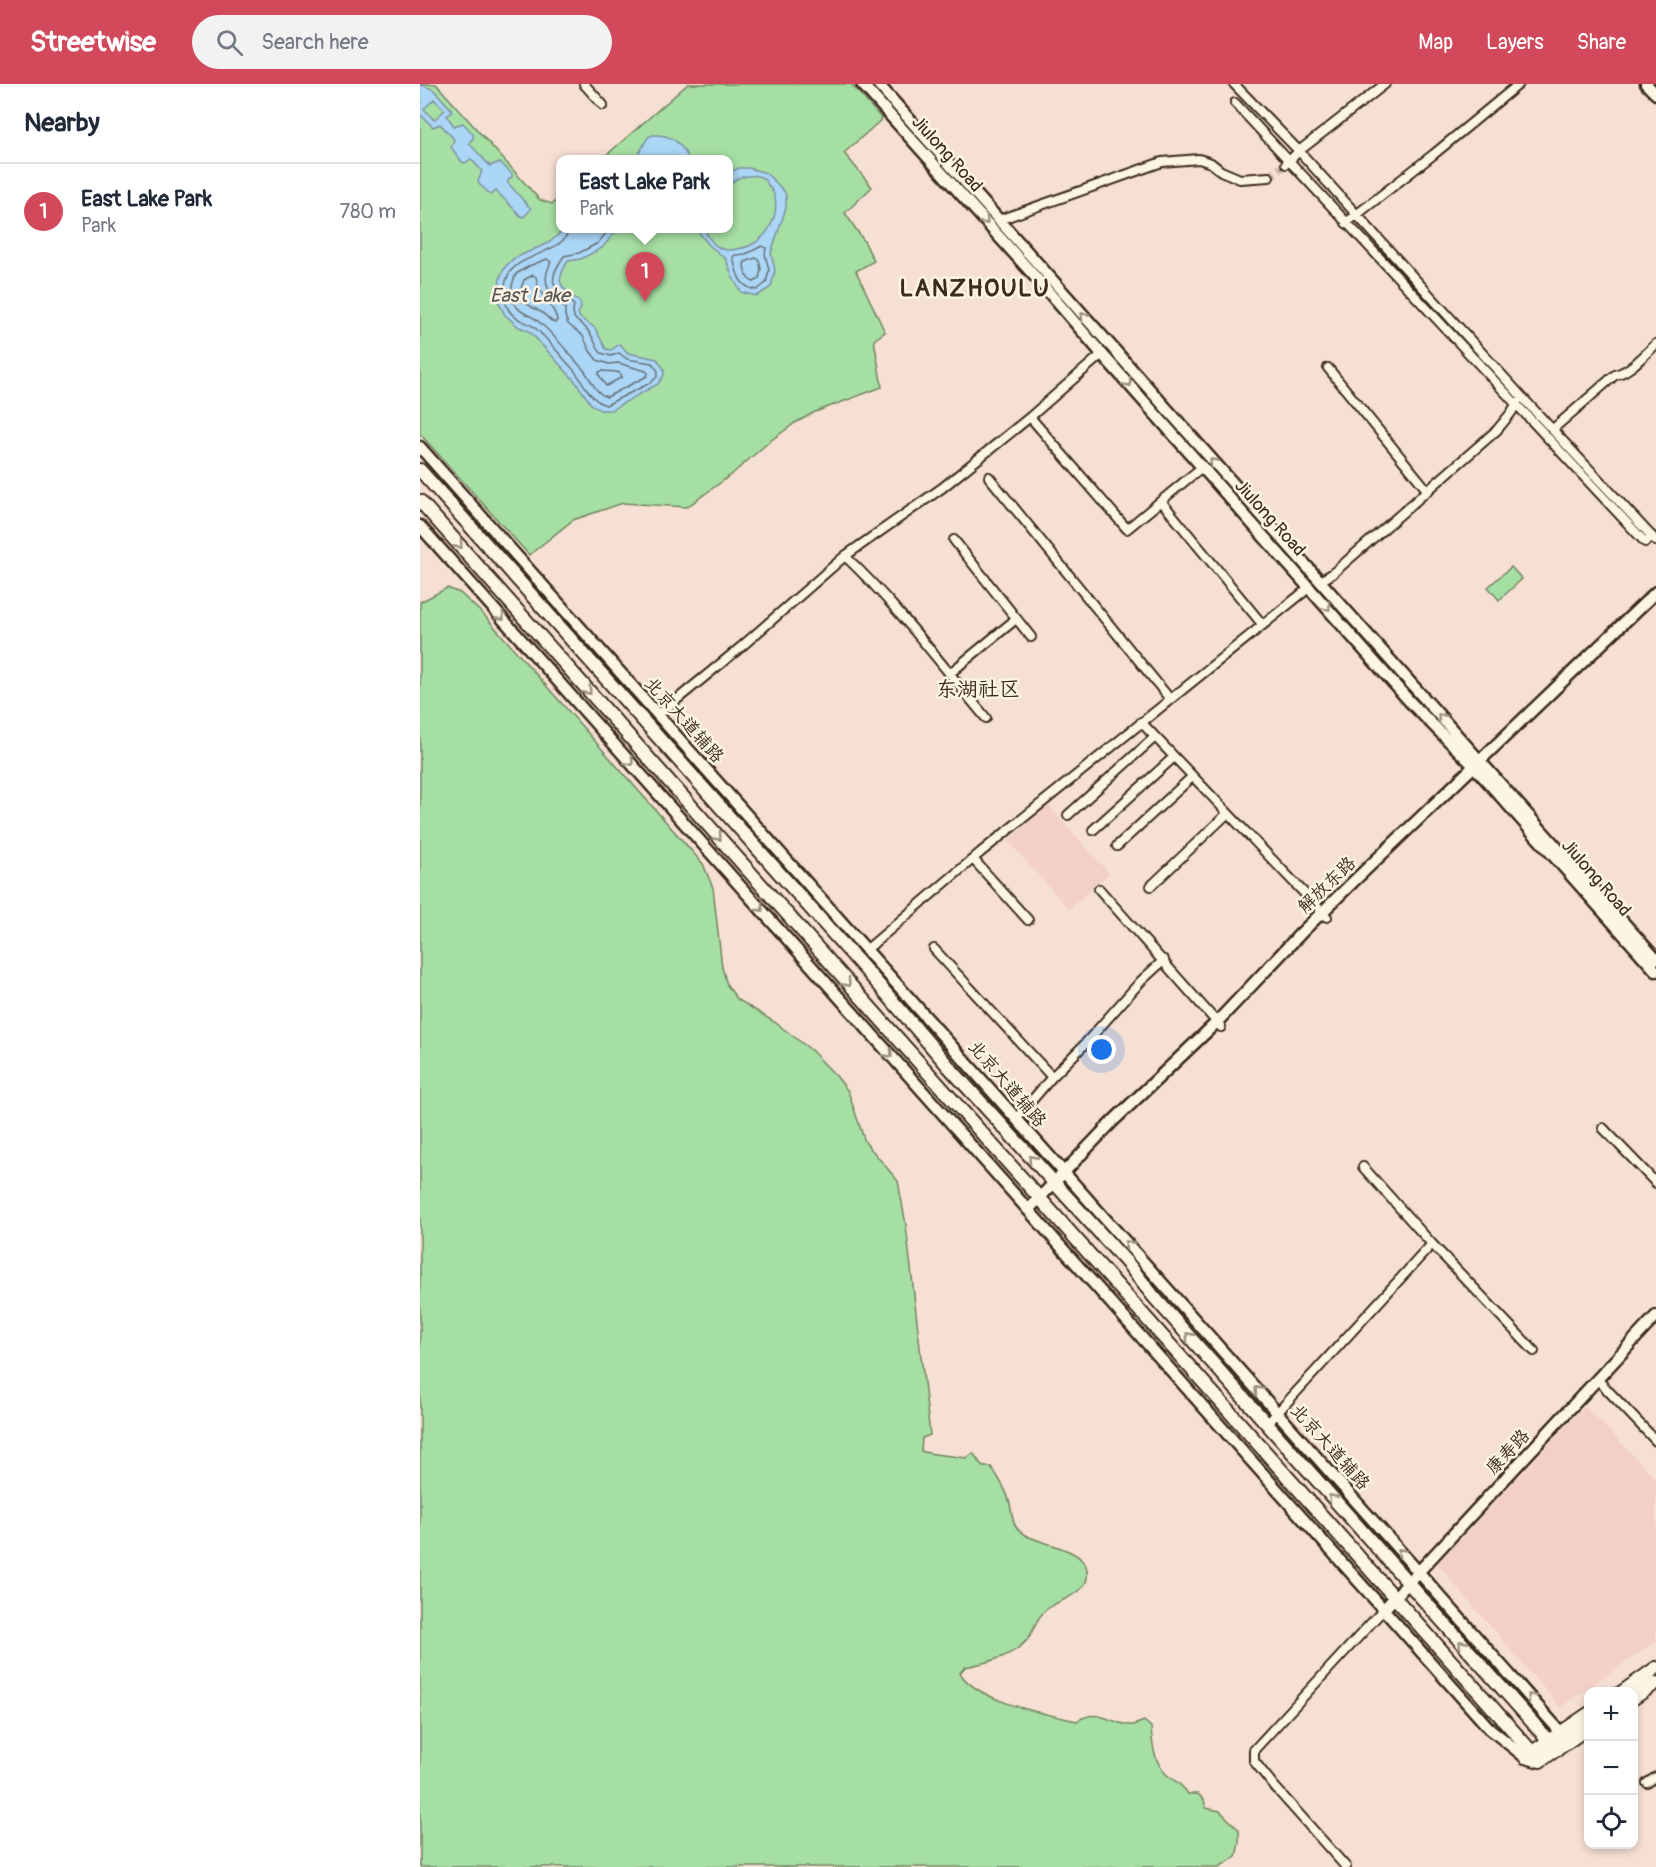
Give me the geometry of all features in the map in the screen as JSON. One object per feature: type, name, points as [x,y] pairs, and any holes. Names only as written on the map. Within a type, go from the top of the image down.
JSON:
[{"type":"main road","name":"Jiulong Road","points":[[862,84],[1411,703],[1479,766],[1656,959]]},
{"type":"main road","name":"Jiulong Road","points":[[878,84],[1320,581],[1656,971]]},
{"type":"main road","points":[[1646,84],[1656,93]]},
{"type":"main road","name":"北京大道辅路","points":[[420,447],[1565,1737]]},
{"type":"main road","points":[[420,470],[1553,1746]]},
{"type":"main road","points":[[420,501],[1533,1757]]},
{"type":"main road","points":[[420,526],[1489,1728],[1533,1757]]},
{"type":"main road","name":"解放东路","points":[[1030,1212],[1219,1025],[1324,915],[1656,592]]},
{"type":"main road","name":"解放东路","points":[[1479,766],[1656,601]]},
{"type":"main road","name":"康寿路","points":[[1599,1381],[1656,1316]]},
{"type":"main road","name":"康寿路","points":[[1385,1611],[1656,1322]]},
{"type":"main road","points":[[1629,1687],[1656,1668]]},
{"type":"main road","points":[[1638,1695],[1656,1684]]},
{"type":"main road","points":[[1533,1757],[1565,1737],[1584,1718]]},
{"type":"main road","points":[[1565,1737],[1584,1730]]},
{"type":"street","points":[[585,84],[603,105]]},
{"type":"street","points":[[1234,84],[1299,151],[1521,396],[1654,538],[1644,542],[1288,163],[1235,103]]},
{"type":"street","points":[[1288,163],[1299,151],[1385,84]]},
{"type":"street","points":[[1346,223],[1519,84]]},
{"type":"street","points":[[999,220],[1162,162],[1199,159],[1240,179],[1269,177]]},
{"type":"street","points":[[1552,429],[1615,375],[1622,374],[1656,344]]},
{"type":"street","points":[[658,715],[741,647],[845,556],[942,488],[1030,417],[1102,354]]},
{"type":"street","points":[[1329,368],[1428,491]]},
{"type":"street","points":[[1320,581],[1332,574],[1497,430],[1521,396]]},
{"type":"street","points":[[1030,417],[1127,529],[1202,467]]},
{"type":"street","points":[[990,477],[1170,699]]},
{"type":"street","points":[[1161,501],[1262,624]]},
{"type":"street","points":[[954,540],[1031,637]]},
{"type":"street","points":[[845,556],[913,629],[986,718]]},
{"type":"street","points":[[866,950],[973,859],[1310,587]]},
{"type":"street","points":[[949,674],[1016,619]]},
{"type":"street","points":[[1141,722],[1324,915]]},
{"type":"street","points":[[1068,815],[1155,737]]},
{"type":"street","points":[[1093,830],[1174,757]]},
{"type":"street","points":[[1117,846],[1192,777]]},
{"type":"street","points":[[1151,886],[1227,814]]},
{"type":"street","points":[[973,859],[1028,920]]},
{"type":"street","points":[[1099,889],[1219,1025]]},
{"type":"street","points":[[934,949],[1052,1077]]},
{"type":"street","points":[[1016,1119],[1141,981],[1164,960]]},
{"type":"street","points":[[1603,1128],[1656,1183]]},
{"type":"street","points":[[1363,1167],[1534,1352]]},
{"type":"street","points":[[1267,1424],[1432,1244]]},
{"type":"street","points":[[1599,1381],[1656,1441]]},
{"type":"street","points":[[1346,1867],[1254,1761],[1254,1750],[1385,1611]]},
{"type":"street","points":[[1647,1783],[1656,1777]]},
{"type":"shaded area","points":[[1048,805],[1109,873],[1069,909],[1008,841]]},
{"type":"shaded area","points":[[1585,1406],[1656,1479],[1656,1641],[1589,1687],[1584,1687],[1584,1690],[1560,1707],[1437,1564]]},
{"type":"green space","points":[[420,84],[436,84],[540,200],[552,204],[556,200],[556,233],[733,233],[733,155],[607,155],[688,84],[851,84],[882,119],[844,153],[872,187],[845,213],[874,261],[856,271],[885,332],[874,340],[882,387],[815,412],[795,423],[687,507],[623,503],[573,520],[529,555],[420,434]]},
{"type":"green space","points":[[1511,567],[1522,579],[1499,600],[1488,587]]},
{"type":"green space","points":[[447,588],[460,593],[484,615],[703,864],[713,888],[722,967],[727,985],[737,999],[776,1023],[811,1050],[837,1077],[848,1091],[865,1142],[898,1181],[906,1225],[930,1435],[922,1438],[921,1451],[967,1458],[973,1453],[983,1467],[991,1467],[1000,1480],[1009,1499],[1014,1522],[1021,1532],[1070,1552],[1084,1563],[1087,1578],[1084,1585],[1073,1595],[1044,1612],[1024,1643],[1001,1658],[965,1667],[960,1673],[981,1692],[1031,1710],[1077,1721],[1084,1717],[1097,1716],[1131,1725],[1144,1721],[1151,1727],[1156,1758],[1166,1774],[1188,1794],[1198,1794],[1204,1800],[1206,1808],[1220,1811],[1239,1830],[1236,1857],[1219,1867],[420,1867],[420,602]]},
{"type":"water","points":[[420,84],[434,90],[451,109],[452,112],[447,116],[454,126],[463,123],[473,134],[469,143],[490,166],[501,163],[512,174],[508,183],[531,209],[524,217],[496,191],[491,195],[479,184],[482,171],[471,159],[465,163],[462,162],[451,147],[453,138],[440,124],[433,127],[420,114],[422,102]],"holes":[[[434,99],[445,110],[434,120],[424,109]]]},
{"type":"water","points":[[660,135],[671,138],[686,155],[638,155],[648,137]]},
{"type":"water","points":[[739,168],[749,168],[766,173],[786,196],[786,208],[771,253],[775,270],[771,287],[757,296],[741,292],[726,259],[709,245],[699,233],[707,233],[722,249],[740,249],[760,239],[771,225],[776,209],[775,200],[773,192],[764,179],[757,176],[746,176],[733,181],[733,171]]},
{"type":"water","name":"East Lake","points":[[560,233],[615,233],[602,248],[581,259],[568,261],[560,280],[564,288],[580,302],[581,308],[578,313],[580,318],[595,328],[606,349],[611,350],[620,344],[628,353],[657,359],[664,369],[664,375],[658,384],[611,410],[600,410],[591,404],[575,381],[529,331],[519,327],[505,315],[498,301],[500,278],[505,267],[513,259],[550,242]]},
{"type":"tunnel","points":[[1269,177],[1286,164]]},
{"type":"place","name":"East Lake Park","points":[[645,302]]},
{"type":"district","name":"LANZHOULU","points":[[975,288]]},
{"type":"district","name":"东湖社区","points":[[978,689]]}]
